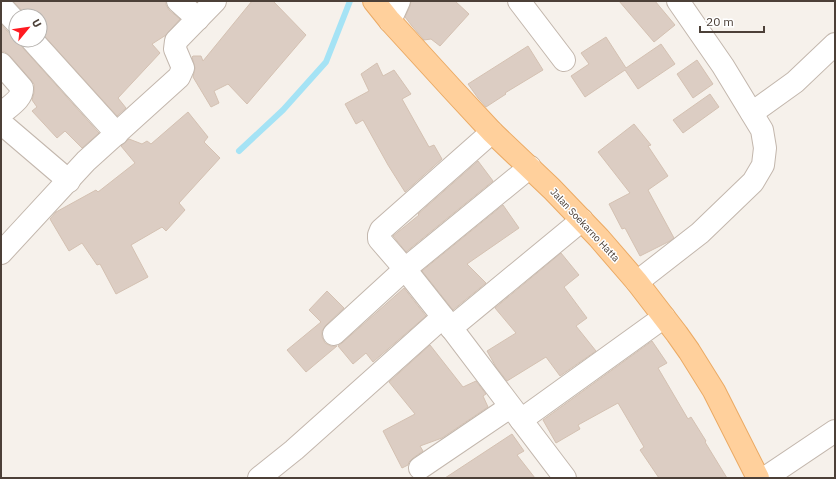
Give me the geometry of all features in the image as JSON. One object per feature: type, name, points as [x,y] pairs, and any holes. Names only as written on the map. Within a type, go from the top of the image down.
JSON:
[{"type":"main road","name":"Jalan Soekarno Hatta","points":[[374,1],[390,21],[492,132],[530,167],[582,220],[637,282],[689,351],[714,392],[758,478]]},
{"type":"street","points":[[178,1],[198,19]]},
{"type":"street","points":[[1,253],[86,161],[179,77],[183,68],[176,49],[176,41],[215,1]]},
{"type":"street","points":[[390,21],[399,1]]},
{"type":"street","points":[[519,1],[564,60]]},
{"type":"street","points":[[637,282],[700,233],[753,182],[763,165],[765,148],[762,130],[723,66],[678,1]]},
{"type":"street","points":[[1,6],[8,13]]},
{"type":"street","points":[[752,113],[795,82],[835,44]]},
{"type":"street","points":[[39,48],[117,134]]},
{"type":"street","points":[[1,64],[22,88],[22,92],[17,100],[1,114]]},
{"type":"street","points":[[1,123],[69,181]]},
{"type":"street","points":[[492,132],[381,230],[379,239],[447,322],[565,478]]},
{"type":"street","points":[[334,334],[405,269],[530,167]]},
{"type":"street","points":[[259,478],[447,322],[582,220]]},
{"type":"street","points":[[420,468],[516,413],[664,317]]},
{"type":"street","points":[[765,478],[835,431]]},
{"type":"building","points":[[13,1],[166,1],[166,5],[169,10],[180,19],[166,35],[152,44],[160,53],[118,98],[126,108],[117,116],[48,40],[48,8],[20,8]]},
{"type":"building","points":[[252,1],[273,1],[306,35],[247,104],[228,84],[214,91],[219,103],[211,107],[193,77],[195,68],[192,57],[201,56],[203,61]]},
{"type":"building","points":[[411,1],[455,1],[469,14],[440,46],[431,39],[424,40],[405,17]]},
{"type":"building","points":[[619,1],[655,1],[675,25],[654,42]]},
{"type":"building","points":[[1,24],[8,32],[8,48],[23,48],[99,133],[82,148],[65,131],[57,138],[32,111],[37,107],[32,100],[34,84],[10,56],[5,52],[1,52]]},
{"type":"building","points":[[606,37],[626,68],[661,44],[675,64],[638,89],[625,70],[585,97],[571,76],[589,64],[581,53]]},
{"type":"building","points":[[528,46],[543,70],[505,93],[506,94],[486,107],[468,84]]},
{"type":"building","points":[[697,60],[713,84],[693,98],[677,74]]},
{"type":"building","points":[[377,63],[383,76],[394,70],[411,94],[402,99],[429,147],[434,145],[442,159],[405,192],[363,120],[356,124],[345,104],[369,91],[361,74]]},
{"type":"building","points":[[710,94],[719,107],[683,133],[673,120]]},
{"type":"building","points":[[188,112],[208,137],[204,142],[220,158],[179,203],[185,210],[166,231],[162,227],[131,245],[148,277],[116,294],[100,264],[97,265],[82,243],[69,251],[50,219],[56,212],[96,190],[98,192],[135,163],[121,146],[129,139],[142,144],[147,141],[151,144]]},
{"type":"building","points":[[634,124],[651,145],[648,146],[668,176],[648,190],[674,238],[640,256],[625,228],[622,229],[609,204],[630,193],[598,152]]},
{"type":"building","points":[[478,161],[493,181],[406,252],[393,236],[419,215],[418,214]]},
{"type":"building","points":[[503,205],[519,228],[467,264],[486,283],[453,310],[422,271]]},
{"type":"building","points":[[561,253],[579,275],[564,287],[587,318],[576,326],[596,351],[560,376],[546,357],[507,381],[496,367],[487,351],[516,333],[495,308]]},
{"type":"building","points":[[404,288],[426,316],[373,362],[366,353],[353,364],[338,346]]},
{"type":"building","points":[[327,291],[344,308],[326,325],[322,331],[322,337],[325,343],[331,346],[337,346],[306,372],[287,350],[321,322],[309,310]]},
{"type":"building","points":[[652,341],[667,363],[658,368],[688,419],[691,417],[727,478],[659,478],[640,450],[644,447],[618,403],[578,425],[580,429],[556,443],[543,420]]},
{"type":"building","points":[[430,345],[463,387],[476,381],[486,394],[483,396],[488,407],[442,438],[420,446],[423,451],[413,458],[408,465],[402,468],[383,431],[415,414],[389,382]]},
{"type":"building","points":[[512,434],[524,451],[517,455],[535,478],[445,478]]},
{"type":"waterway","points":[[239,151],[283,110],[326,62],[350,1]]}]
